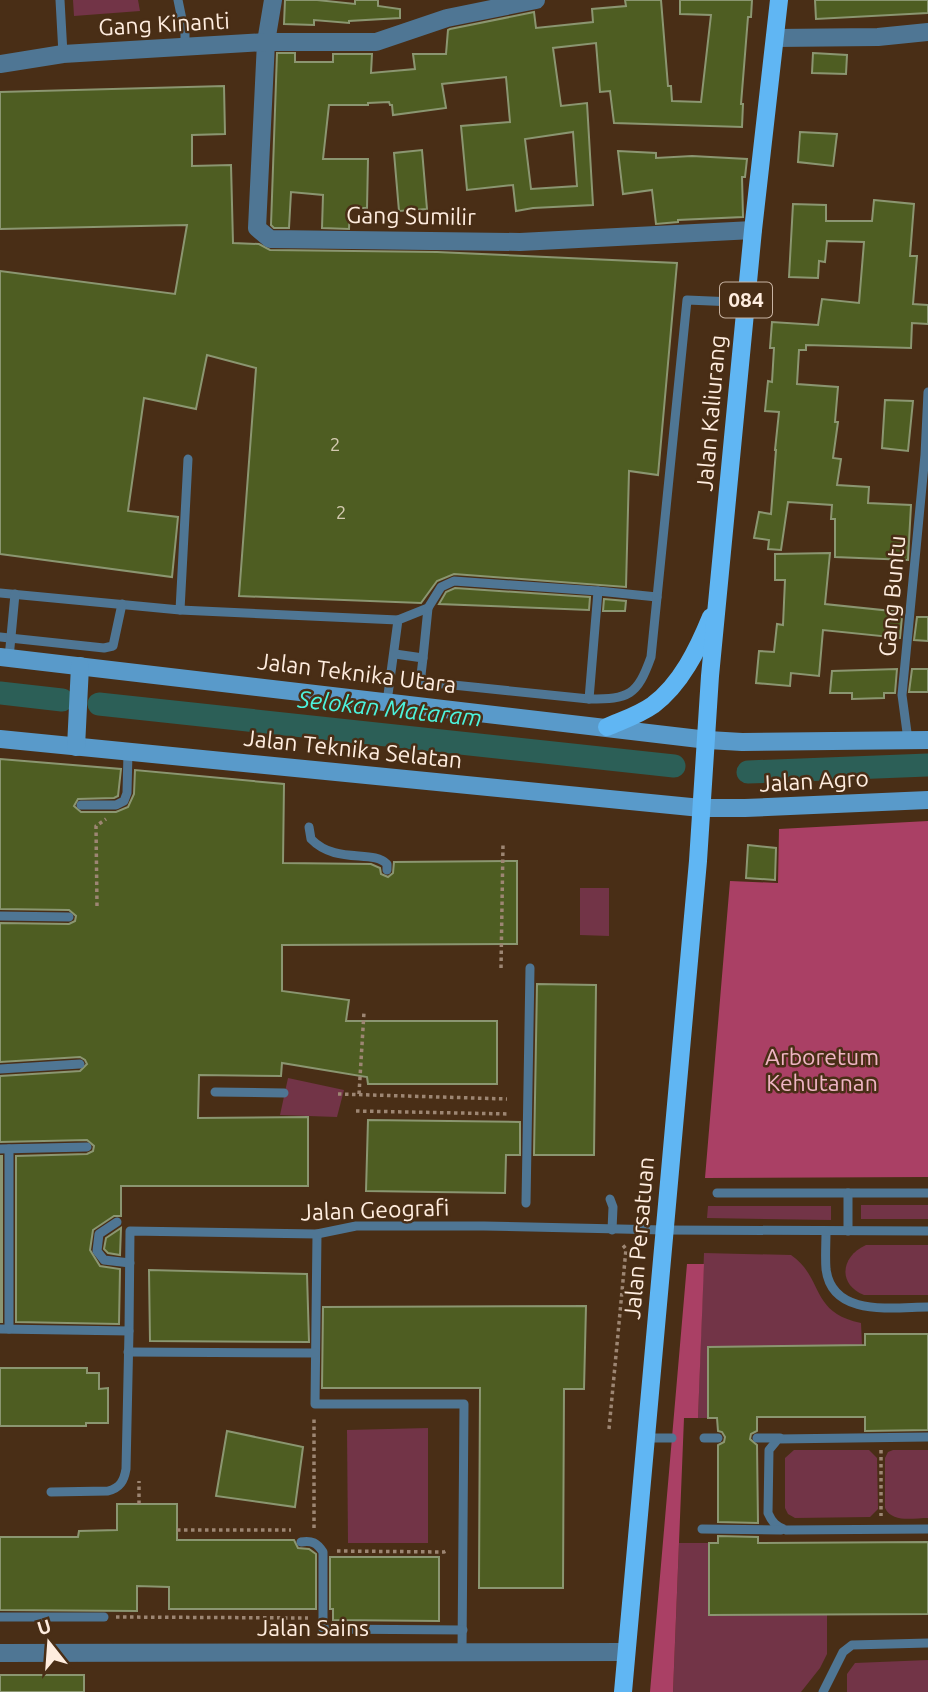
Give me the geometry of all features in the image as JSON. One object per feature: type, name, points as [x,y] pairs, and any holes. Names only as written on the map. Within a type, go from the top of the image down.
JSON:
[{"type":"main road","name":"Jalan Kaliurang","points":[[702,788],[744,320],[779,0]]},
{"type":"main road","points":[[607,727],[640,713],[664,695],[692,657],[718,601]]},
{"type":"main road","name":"Jalan Teknika Utara","points":[[5,657],[607,727],[706,748]]},
{"type":"main road","points":[[76,747],[80,666]]},
{"type":"main road","name":"Jalan Teknika Selatan","points":[[0,739],[701,808]]},
{"type":"main road","name":"Jalan Agro","points":[[706,748],[742,742],[928,740]]},
{"type":"main road","name":"Jalan Persatuan","points":[[623,1692],[702,788]]},
{"type":"main road","name":"Jalan Agro","points":[[701,808],[928,800]]},
{"type":"street","points":[[266,42],[273,0]]},
{"type":"street","name":"Gang Kinanti","points":[[0,64],[64,54],[185,49],[266,42],[376,42],[447,18],[537,0]]},
{"type":"street","points":[[775,38],[878,37],[928,32]]},
{"type":"street","name":"Gang Sumilir","points":[[266,42],[257,228],[270,239],[520,242],[753,230]]},
{"type":"street","name":"Jalan Sains","points":[[0,1653],[626,1652]]},
{"type":"lane","points":[[60,0],[64,54]]},
{"type":"lane","points":[[178,0],[185,34],[185,49]]},
{"type":"lane","points":[[657,597],[454,581],[441,587],[428,608],[421,675],[424,682],[589,699],[615,699],[631,693],[643,679],[651,657],[687,300],[734,302],[744,320]]},
{"type":"lane","name":"Gang Buntu","points":[[908,740],[902,695],[926,455],[928,392]]},
{"type":"lane","points":[[180,610],[188,458]]},
{"type":"lane","points":[[589,699],[598,591]]},
{"type":"lane","points":[[0,593],[180,610],[398,620],[428,608]]},
{"type":"lane","points":[[5,657],[15,594]]},
{"type":"lane","points":[[0,637],[104,648],[113,646],[122,604]]},
{"type":"lane","points":[[387,702],[398,620]]},
{"type":"lane","points":[[395,654],[423,657]]},
{"type":"lane","points":[[81,805],[116,805],[126,797],[128,752]]},
{"type":"lane","points":[[309,827],[311,839],[327,851],[346,856],[377,857],[387,864],[387,870]]},
{"type":"lane","points":[[0,916],[69,917]]},
{"type":"lane","points":[[526,1203],[530,968]]},
{"type":"lane","points":[[0,1069],[80,1064]]},
{"type":"lane","points":[[215,1092],[284,1093]]},
{"type":"lane","points":[[87,1147],[5,1149],[5,1329],[129,1331]]},
{"type":"lane","points":[[848,1193],[848,1231]]},
{"type":"lane","points":[[717,1194],[928,1193]]},
{"type":"lane","points":[[610,1199],[614,1208],[612,1230]]},
{"type":"lane","points":[[51,1492],[114,1490],[123,1480],[126,1469],[130,1263],[104,1260],[97,1251],[99,1234],[117,1222]]},
{"type":"lane","name":"Jalan Geografi","points":[[130,1263],[130,1231],[317,1234],[356,1226],[484,1226],[612,1230],[928,1231]]},
{"type":"lane","points":[[826,1231],[826,1270],[829,1280],[842,1298],[851,1304],[864,1307],[928,1307]]},
{"type":"lane","points":[[317,1234],[314,1404],[464,1404],[463,1652]]},
{"type":"lane","points":[[128,1352],[316,1353]]},
{"type":"lane","points":[[784,1437],[778,1439],[769,1450],[768,1513],[778,1527],[786,1530]]},
{"type":"lane","points":[[757,1438],[928,1437]]},
{"type":"lane","points":[[645,1438],[672,1438]]},
{"type":"lane","points":[[704,1438],[718,1438]]},
{"type":"lane","points":[[702,1529],[928,1529]]},
{"type":"lane","points":[[301,1542],[315,1543],[323,1552],[323,1629],[463,1630]]},
{"type":"lane","points":[[0,1617],[104,1617]]},
{"type":"lane","points":[[823,1692],[844,1652],[852,1645],[928,1643]]},
{"type":"path","points":[[97,905],[96,826],[106,821],[106,805]]},
{"type":"path","points":[[501,968],[503,844]]},
{"type":"path","points":[[359,1094],[364,1012]]},
{"type":"path","points":[[338,1094],[507,1098]]},
{"type":"path","points":[[356,1111],[510,1114]]},
{"type":"path","points":[[608,1429],[626,1249],[621,1243]]},
{"type":"path","points":[[314,1404],[314,1530],[321,1532]]},
{"type":"path","points":[[880,1437],[882,1529]]},
{"type":"path","points":[[177,1530],[300,1530]]},
{"type":"path","points":[[330,1551],[444,1552],[452,1540],[463,1539]]},
{"type":"path","points":[[104,1617],[323,1619]]},
{"type":"shaded area","points":[[73,0],[138,0],[140,11],[74,16]]},
{"type":"shaded area","points":[[580,888],[609,888],[609,936],[580,935]]},
{"type":"shaded area","points":[[288,1078],[344,1090],[337,1117],[280,1115]]},
{"type":"shaded area","points":[[861,1205],[928,1205],[928,1219],[861,1219]]},
{"type":"shaded area","points":[[708,1206],[831,1206],[831,1220],[707,1218]]},
{"type":"shaded area","points":[[866,1245],[928,1245],[928,1295],[864,1295],[855,1290],[846,1277],[847,1263],[851,1256]]},
{"type":"shaded area","points":[[704,1253],[791,1255],[802,1264],[819,1294],[833,1311],[844,1318],[861,1323],[862,1345],[709,1347],[708,1418],[698,1418]]},
{"type":"shaded area","points":[[428,1428],[428,1543],[348,1543],[347,1430]]},
{"type":"shaded area","points":[[794,1450],[869,1450],[877,1458],[878,1509],[870,1517],[795,1518],[788,1514],[785,1508],[785,1458]]},
{"type":"shaded area","points":[[928,1450],[928,1518],[898,1518],[888,1513],[885,1508],[885,1458],[888,1452]]},
{"type":"shaded area","points":[[679,1543],[709,1543],[709,1615],[827,1615],[827,1654],[820,1668],[801,1692],[673,1692]]},
{"type":"shaded area","points":[[928,1660],[928,1692],[847,1692],[847,1674],[855,1663]]},
{"type":"green space","name":"Arboretum Kehutanan","points":[[928,821],[928,1177],[705,1178],[730,881],[778,883],[779,829]]},
{"type":"green space","points":[[687,1264],[704,1264],[698,1418],[684,1418],[673,1692],[650,1692]]},
{"type":"building","points":[[285,0],[355,4],[355,0],[378,0],[378,6],[400,9],[400,18],[349,23],[314,20],[314,25],[284,24]]},
{"type":"building","points":[[625,0],[661,0],[668,86],[671,86],[672,101],[701,102],[711,15],[680,14],[680,0],[752,0],[751,17],[748,17],[741,104],[742,127],[614,123],[610,91],[600,92],[596,43],[553,48],[561,106],[587,103],[593,205],[516,211],[513,185],[467,190],[461,126],[510,122],[506,77],[442,84],[446,108],[393,115],[389,102],[329,105],[323,159],[368,159],[367,208],[350,208],[349,229],[322,228],[323,195],[291,192],[289,228],[274,228],[271,225],[277,53],[295,53],[295,62],[333,62],[333,54],[372,54],[371,73],[415,69],[413,54],[446,54],[450,29],[534,12],[536,28],[593,22],[592,9],[626,6]],"holes":[[[573,132],[577,186],[531,189],[525,139]]]},
{"type":"building","points":[[815,0],[928,0],[928,13],[816,19]]},
{"type":"building","points":[[813,53],[847,55],[846,74],[812,73]]},
{"type":"building","points":[[224,86],[225,134],[192,135],[192,166],[231,165],[233,243],[259,244],[270,250],[437,252],[677,263],[658,475],[629,471],[626,587],[454,574],[437,581],[421,603],[239,596],[256,368],[207,355],[196,409],[144,398],[128,511],[178,517],[172,577],[0,554],[0,271],[175,294],[187,225],[0,229],[0,92]]},
{"type":"building","points":[[800,132],[837,134],[833,166],[798,162]]},
{"type":"building","points":[[422,150],[427,209],[399,211],[394,153]]},
{"type":"building","points":[[618,151],[656,153],[656,158],[692,156],[747,159],[745,177],[742,177],[743,217],[678,220],[656,224],[652,190],[623,194]]},
{"type":"building","points":[[874,200],[914,204],[910,256],[917,256],[913,304],[928,305],[928,324],[912,323],[911,348],[806,345],[806,350],[799,350],[797,384],[838,387],[835,422],[838,422],[833,458],[841,459],[837,485],[869,487],[868,503],[911,505],[908,560],[835,557],[835,519],[831,519],[832,505],[788,502],[781,550],[768,549],[769,540],[754,538],[759,512],[771,514],[779,412],[765,411],[768,381],[772,382],[772,322],[818,325],[822,299],[859,303],[864,242],[827,241],[825,262],[819,261],[818,278],[789,277],[793,204],[826,205],[826,221],[872,221]]},
{"type":"building","points":[[885,400],[913,401],[908,451],[882,448]]},
{"type":"building","points":[[830,553],[825,604],[901,612],[900,638],[823,630],[819,676],[791,673],[790,686],[756,683],[759,651],[774,652],[777,624],[783,625],[785,580],[775,580],[775,554]]},
{"type":"building","points":[[455,588],[590,597],[589,610],[439,604],[446,592]]},
{"type":"building","points":[[604,599],[626,601],[625,611],[603,611]]},
{"type":"building","points":[[917,617],[928,617],[928,641],[914,640]]},
{"type":"building","points":[[897,669],[895,693],[884,693],[884,698],[852,699],[852,693],[830,693],[832,671]]},
{"type":"building","points":[[912,669],[928,669],[928,692],[909,692]]},
{"type":"building","points":[[0,759],[121,769],[118,796],[78,799],[74,806],[81,812],[116,812],[128,807],[134,794],[135,770],[284,784],[283,863],[371,864],[380,868],[381,874],[388,877],[393,873],[394,862],[517,861],[517,944],[282,945],[282,991],[349,1000],[346,1021],[497,1021],[497,1084],[368,1084],[367,1077],[282,1063],[281,1076],[199,1075],[198,1118],[308,1117],[308,1186],[121,1186],[121,1216],[114,1216],[93,1230],[90,1250],[100,1266],[120,1269],[119,1324],[16,1322],[16,1156],[87,1154],[93,1151],[94,1146],[87,1140],[0,1142],[0,1076],[80,1071],[87,1064],[80,1057],[0,1062],[0,923],[69,924],[75,921],[76,916],[69,910],[0,909]]},
{"type":"building","points":[[748,845],[776,848],[775,880],[746,878]]},
{"type":"building","points":[[537,984],[596,985],[594,1155],[534,1155]]},
{"type":"building","points":[[368,1120],[520,1122],[520,1155],[506,1155],[505,1193],[366,1191]]},
{"type":"building","points":[[2,1156],[2,1322],[0,1322]]},
{"type":"building","points":[[121,1228],[120,1255],[108,1253],[104,1249],[106,1238]]},
{"type":"building","points":[[149,1270],[307,1274],[309,1342],[150,1341]]},
{"type":"building","points":[[586,1306],[584,1389],[564,1389],[563,1588],[479,1588],[480,1388],[322,1388],[323,1307]]},
{"type":"building","points":[[865,1334],[928,1334],[928,1430],[865,1431],[865,1417],[757,1417],[757,1431],[751,1434],[750,1439],[757,1445],[758,1523],[718,1522],[718,1445],[724,1442],[725,1437],[718,1431],[717,1418],[708,1418],[708,1347],[865,1345]]},
{"type":"building","points":[[0,1368],[87,1368],[87,1373],[99,1373],[99,1389],[108,1388],[108,1423],[86,1423],[86,1426],[0,1426]]},
{"type":"building","points":[[227,1431],[303,1447],[295,1507],[216,1496]]},
{"type":"building","points":[[117,1504],[177,1504],[177,1540],[294,1540],[298,1548],[309,1549],[316,1554],[316,1609],[169,1609],[169,1587],[137,1586],[137,1611],[0,1610],[0,1537],[78,1537],[79,1531],[117,1530]]},
{"type":"building","points":[[718,1536],[758,1537],[758,1543],[928,1542],[928,1614],[709,1615],[709,1543],[718,1543]]},
{"type":"building","points":[[330,1557],[439,1557],[439,1621],[333,1620],[333,1609],[330,1609]]},
{"type":"building","points":[[0,1675],[84,1675],[84,1692],[0,1692]]},
{"type":"waterway","name":"Selokan Mataram","points":[[0,693],[62,700]]},
{"type":"waterway","name":"Selokan Mataram","points":[[99,704],[674,766]]},
{"type":"waterway","name":"Selokan Mataram","points":[[748,772],[928,765]]}]
